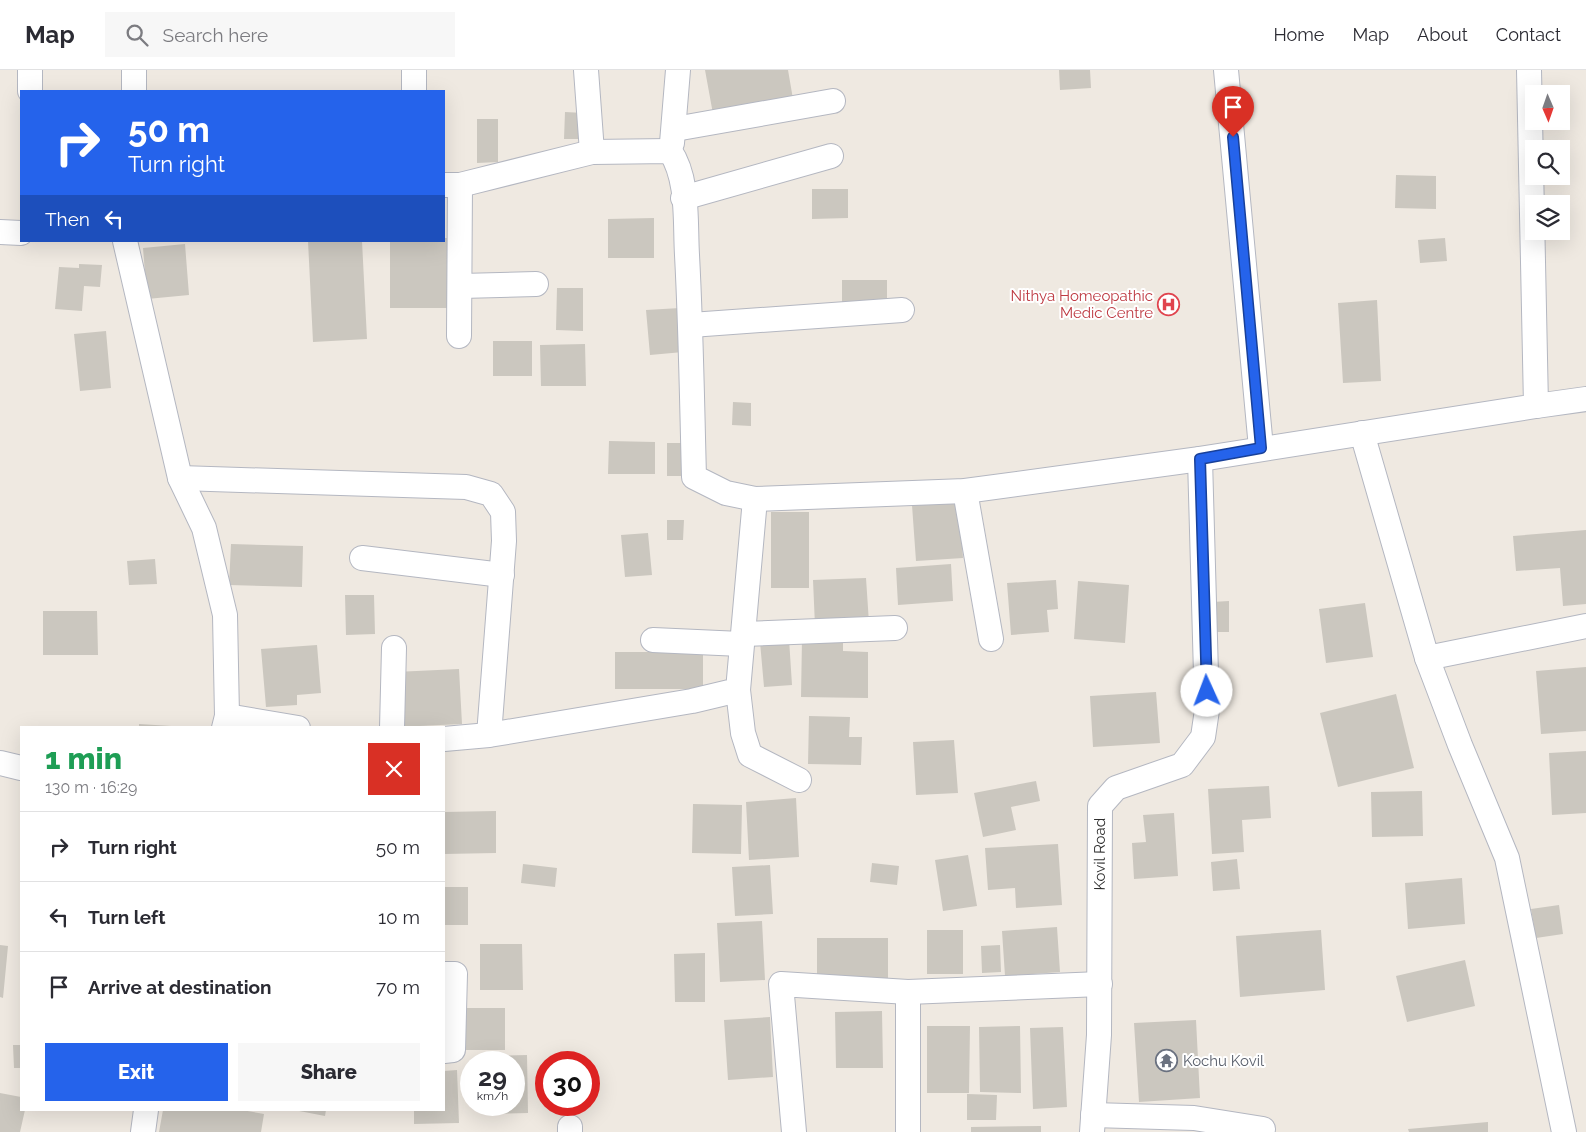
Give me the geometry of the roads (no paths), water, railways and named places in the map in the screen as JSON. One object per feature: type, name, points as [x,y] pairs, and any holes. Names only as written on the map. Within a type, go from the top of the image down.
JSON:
[{"type":"street","points":[[30,70],[30,90]]},
{"type":"street","points":[[134,70],[134,90]]},
{"type":"street","points":[[414,70],[414,90]]},
{"type":"street","points":[[586,70],[592,152]]},
{"type":"street","points":[[678,70],[672,140],[679,165],[683,198],[691,325],[694,477],[726,493],[755,499],[965,491],[1200,459],[1261,448],[1586,399]]},
{"type":"street","points":[[1226,70],[1261,448]]},
{"type":"street","points":[[1529,70],[1536,406]]},
{"type":"street","points":[[459,336],[461,286],[452,185],[592,152],[672,140],[833,101]]},
{"type":"street","points":[[683,198],[831,156]]},
{"type":"street","points":[[0,232],[20,233]]},
{"type":"street","points":[[125,242],[180,478],[204,528],[225,615],[226,722],[274,726]]},
{"type":"street","points":[[461,286],[536,284]]},
{"type":"street","points":[[691,325],[902,310]]},
{"type":"street","points":[[1362,433],[1427,658],[1460,745],[1507,858],[1564,1132]]},
{"type":"street","name":"Kovil Road","points":[[1092,1123],[1100,984],[1100,806],[1116,788],[1182,765],[1203,737],[1207,710],[1200,459]]},
{"type":"street","points":[[180,478],[466,487],[491,494],[504,512],[502,575],[489,735]]},
{"type":"street","points":[[965,491],[991,639]]},
{"type":"street","points":[[755,499],[738,690],[743,733],[750,755],[799,780]]},
{"type":"street","points":[[362,558],[502,575]]},
{"type":"street","points":[[1427,658],[1586,626]]},
{"type":"street","points":[[653,640],[743,639],[895,628]]},
{"type":"street","points":[[392,726],[394,648]]},
{"type":"street","points":[[445,739],[489,735],[692,702],[738,690]]},
{"type":"street","points":[[0,763],[20,768]]},
{"type":"street","points":[[445,974],[454,974],[453,1050],[445,1051]]},
{"type":"street","points":[[794,1132],[781,984],[908,992],[1100,984]]},
{"type":"street","points":[[908,992],[908,1131]]},
{"type":"street","points":[[143,1132],[146,1111]]},
{"type":"street","points":[[1092,1123],[1194,1118],[1262,1129]]},
{"type":"place","name":"Nithya Homeopathic Medic Centre","points":[[1169,305]]},
{"type":"place","name":"Kochu Kovil","points":[[1167,1061]]}]
